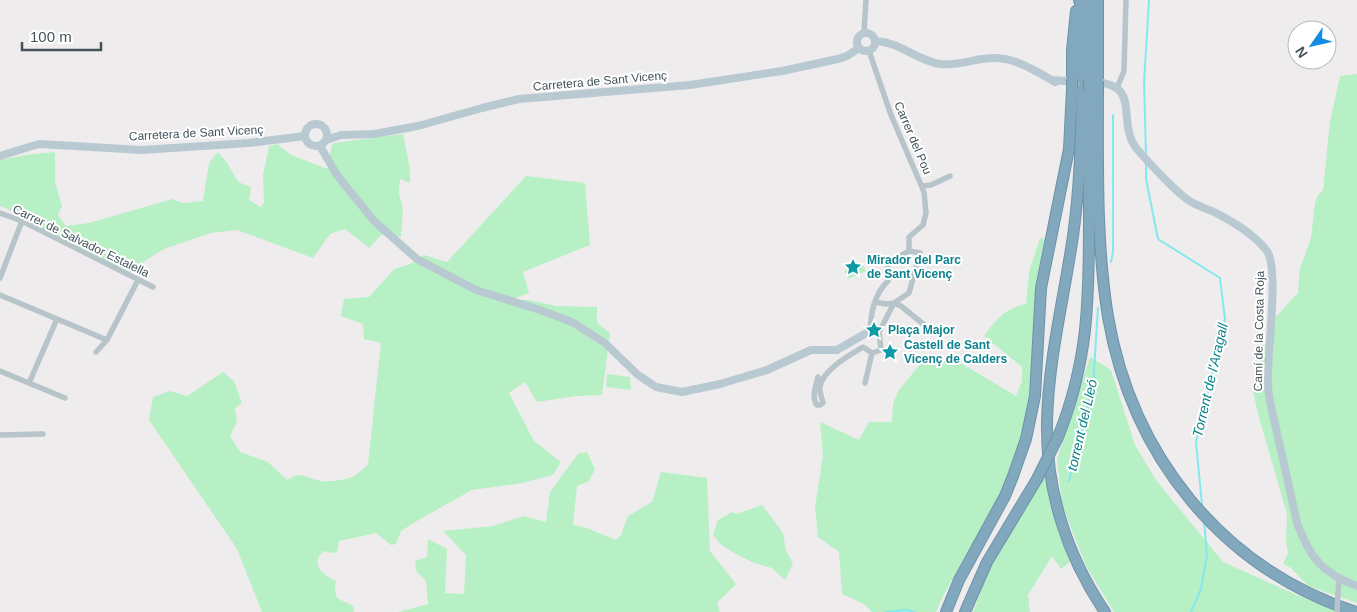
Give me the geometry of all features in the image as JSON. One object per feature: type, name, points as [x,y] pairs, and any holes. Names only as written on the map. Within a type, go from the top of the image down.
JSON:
[{"type":"highway","points":[[966,612],[987,562],[1037,479],[1058,437],[1077,378],[1083,351],[1088,309],[1085,85],[1082,12],[1079,0]]},
{"type":"highway","points":[[1089,0],[1085,85],[1073,235],[1050,383],[1047,423],[1053,490],[1066,536],[1084,579],[1105,612]]},
{"type":"highway","points":[[946,612],[959,580],[1005,496],[1026,439],[1035,396],[1041,288],[1046,256],[1066,168],[1071,130],[1085,85],[1098,0]]},
{"type":"highway","points":[[1085,85],[1099,219],[1104,290],[1111,331],[1129,396],[1145,432],[1158,456],[1181,489],[1207,520],[1227,538],[1258,563],[1283,579],[1323,600],[1356,612]]},
{"type":"street","points":[[864,33],[870,34],[875,41],[874,47],[864,51],[859,48],[858,39],[864,33],[866,0]]},
{"type":"street","points":[[875,41],[892,43],[917,57],[942,64],[1005,58],[1027,66],[1066,87],[1116,87],[1124,71],[1126,0]]},
{"type":"street","name":"Carretera de Sant Vicenç","points":[[323,143],[341,135],[394,131],[520,99],[690,85],[782,71],[838,59],[859,48]]},
{"type":"street","name":"Carrer del Pou","points":[[869,50],[890,115],[922,186],[926,212],[923,225],[909,237],[909,251]]},
{"type":"street","name":"Camí de la Costa Roja","points":[[1116,87],[1125,100],[1130,135],[1139,151],[1183,196],[1192,203],[1229,220],[1244,230],[1260,244],[1271,259],[1272,289],[1268,386],[1300,530],[1316,560],[1339,579],[1357,586]]},
{"type":"street","points":[[318,124],[324,127],[328,135],[323,143],[311,144],[306,136],[307,130],[311,125],[318,124]]},
{"type":"street","name":"Carretera de Sant Vicenç","points":[[324,127],[341,135]]},
{"type":"street","name":"Carretera de Sant Vicenç","points":[[0,156],[39,144],[142,150],[249,144],[306,136]]},
{"type":"street","points":[[323,143],[337,175],[374,220],[417,259],[476,290],[572,322],[605,343],[638,375],[656,387],[682,392],[720,384],[767,370],[811,350],[837,350],[870,331],[879,332]]},
{"type":"street","points":[[922,186],[932,185],[950,176]]},
{"type":"street","name":"Carrer de Salvador Estalella","points":[[0,213],[22,221],[153,287]]},
{"type":"street","points":[[0,278],[22,221]]},
{"type":"street","points":[[870,331],[871,312],[882,287],[888,281],[888,263],[909,251],[920,254],[909,293],[894,303],[876,302]]},
{"type":"street","points":[[96,352],[107,340],[138,280]]},
{"type":"street","points":[[0,295],[107,340]]},
{"type":"street","points":[[872,353],[882,350],[879,332],[894,303]]},
{"type":"street","points":[[894,303],[901,306],[933,332]]},
{"type":"street","points":[[29,383],[57,319]]},
{"type":"street","points":[[818,377],[814,402],[820,405],[823,402],[820,389],[822,380],[832,368],[863,346],[872,353]]},
{"type":"street","points":[[865,383],[872,353]]},
{"type":"street","points":[[0,371],[65,398]]},
{"type":"street","points":[[0,435],[43,434]]},
{"type":"street","points":[[1337,612],[1339,579]]},
{"type":"green space","points":[[1357,74],[1357,603],[1308,586],[1291,568],[1283,564],[1288,553],[1286,542],[1287,514],[1258,414],[1253,391],[1253,380],[1271,322],[1298,293],[1300,268],[1311,238],[1315,203],[1318,195],[1323,190],[1330,122],[1340,76]]},
{"type":"green space","points":[[403,134],[410,169],[410,183],[400,179],[399,193],[403,209],[401,237],[381,235],[369,248],[345,229],[330,234],[313,258],[237,230],[211,233],[164,249],[140,264],[130,273],[35,227],[38,219],[0,206],[0,160],[55,152],[55,182],[62,206],[58,215],[66,226],[89,223],[172,199],[183,203],[203,201],[209,163],[218,152],[238,182],[251,187],[249,200],[261,207],[264,202],[263,175],[269,146],[277,144],[291,155],[328,169],[333,143]]},
{"type":"green space","points":[[526,176],[585,183],[590,245],[523,272],[529,293],[510,300],[529,300],[556,306],[597,307],[597,323],[610,333],[602,395],[576,396],[537,402],[525,382],[509,393],[534,441],[561,462],[553,475],[522,483],[472,490],[401,531],[396,544],[391,545],[376,533],[339,541],[337,552],[324,551],[318,560],[318,565],[327,576],[336,581],[335,591],[337,598],[353,606],[354,612],[262,612],[237,549],[149,420],[153,397],[170,391],[187,396],[223,372],[234,381],[242,403],[235,408],[237,421],[230,436],[240,452],[268,462],[287,480],[300,475],[316,480],[333,481],[356,475],[368,464],[381,343],[364,339],[363,324],[341,316],[344,299],[369,297],[394,269],[410,264],[424,255],[447,262]]},
{"type":"green space","points":[[1040,238],[1045,239],[1036,281],[1032,387],[1018,450],[998,501],[967,552],[936,612],[872,612],[864,604],[842,594],[839,552],[818,537],[815,507],[823,456],[820,422],[859,440],[869,422],[892,422],[893,403],[899,390],[926,357],[959,362],[1016,396],[1022,381],[1022,367],[984,336],[992,325],[1007,311],[1026,304],[1029,272]]},
{"type":"green space","points":[[863,264],[866,271],[848,279],[844,271]]},
{"type":"green space","points":[[1090,357],[1111,370],[1135,445],[1156,480],[1223,562],[1299,596],[1341,612],[1114,612],[1086,566],[1062,505],[1057,459]]},
{"type":"green space","points":[[607,374],[630,377],[631,390],[606,387]]},
{"type":"green space","points":[[587,452],[595,469],[589,481],[577,486],[573,525],[587,528],[616,540],[621,535],[628,516],[652,502],[661,472],[707,478],[710,551],[736,584],[717,603],[720,612],[398,612],[428,604],[426,581],[416,571],[415,561],[427,557],[428,539],[447,549],[445,593],[464,594],[466,555],[443,531],[493,526],[523,516],[546,522],[550,492],[578,454]]},
{"type":"green space","points":[[1045,478],[1058,529],[1071,561],[1061,569],[1052,556],[1028,595],[1030,612],[973,612],[1003,542],[1033,493]]},
{"type":"green space","points":[[762,505],[783,533],[786,551],[793,563],[785,580],[772,568],[754,563],[734,553],[720,544],[713,535],[718,520],[732,512],[737,514]]},
{"type":"waterway","name":"Torrent de l'Aragall","points":[[1146,154],[1144,83],[1149,0]]},
{"type":"waterway","name":"torrent del Lleó","points":[[1111,262],[1113,252],[1113,115]]},
{"type":"waterway","name":"Torrent de l'Aragall","points":[[1146,164],[1146,179],[1158,239],[1220,278],[1225,319],[1196,442],[1202,505]]},
{"type":"waterway","name":"torrent del Lleó","points":[[1069,481],[1093,386],[1098,308]]},
{"type":"waterway","name":"Torrent de l'Aragall","points":[[1191,612],[1201,589],[1207,555],[1204,520]]},
{"type":"waterway","name":"torrent del Lleó","points":[[886,612],[907,610],[914,612]]},
{"type":"place","name":"Mirador del Parc de Sant Vicenç","points":[[853,267]]},
{"type":"place","name":"Plaça Major","points":[[874,330]]},
{"type":"place","name":"Castell de Sant Vicenç de Calders","points":[[890,352]]}]
